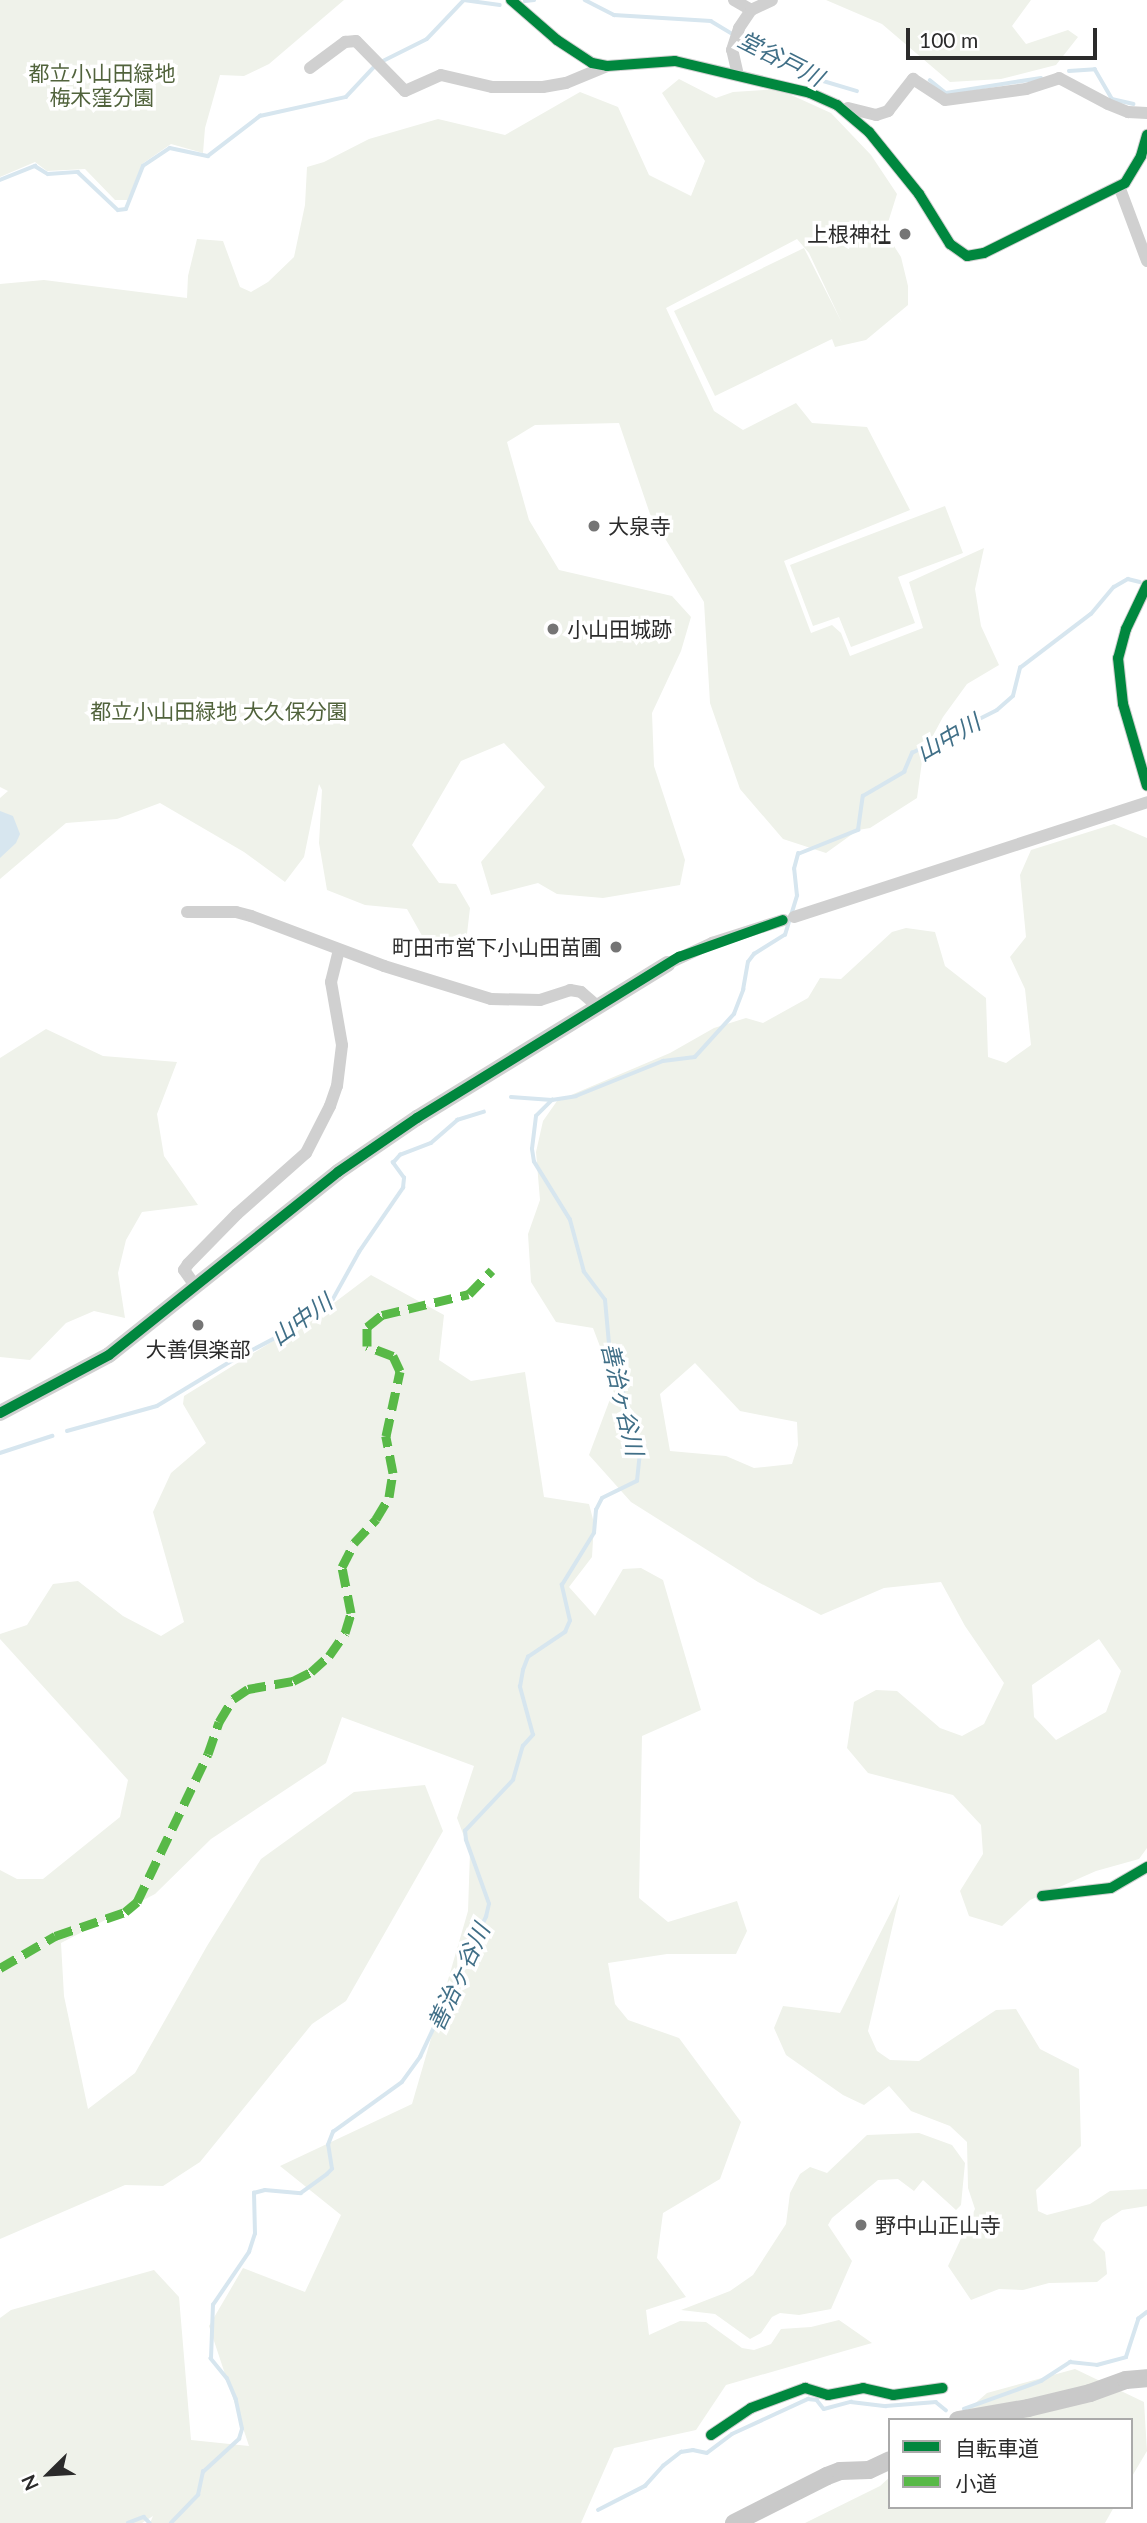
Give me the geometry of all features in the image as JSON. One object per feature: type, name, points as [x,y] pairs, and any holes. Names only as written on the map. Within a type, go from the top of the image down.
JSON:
[{"type":"main road","points":[[970,2418],[1090,2393],[1126,2379],[1147,2378]]},
{"type":"main road","points":[[734,2523],[827,2476],[841,2471],[869,2470],[888,2461]]},
{"type":"street","points":[[511,0],[557,40],[592,63],[607,66],[675,61],[810,93],[837,105],[876,115],[888,111],[913,79],[945,100],[1026,89],[1059,78],[1128,112],[1147,113]]},
{"type":"street","points":[[734,0],[751,10]]},
{"type":"street","points":[[738,75],[732,46],[739,28],[751,10],[772,0]]},
{"type":"street","points":[[310,68],[345,42],[361,44],[405,91],[441,75],[492,87],[543,87],[566,83],[607,66]]},
{"type":"street","points":[[837,105],[869,132],[912,186],[950,244],[967,256],[984,253],[1130,179],[1147,135]]},
{"type":"street","points":[[1119,186],[1147,261]]},
{"type":"street","points":[[1147,585],[1125,629],[1118,658],[1123,704],[1147,786]]},
{"type":"street","points":[[0,1413],[109,1355],[338,1172],[417,1118],[667,964],[712,943],[1147,802]]},
{"type":"street","points":[[187,912],[236,912],[251,916],[339,951],[491,999],[540,1000],[570,990],[581,992],[597,1006]]},
{"type":"street","points":[[196,1287],[184,1270],[188,1264],[237,1214],[306,1153],[331,1106],[341,1056],[341,1033],[332,1000],[331,982],[339,951]]},
{"type":"street","points":[[1042,1896],[1061,1896],[1111,1888],[1147,1867]]},
{"type":"street","points":[[711,2435],[751,2408],[805,2388],[828,2395],[863,2388],[893,2395],[943,2388]]},
{"type":"green space","name":"都立小山田緑地 梅木窪分園","points":[[0,0],[344,0],[269,64],[244,76],[220,75],[205,128],[203,153],[171,144],[142,164],[128,200],[115,200],[85,169],[47,171],[35,162],[0,177]]},
{"type":"green space","points":[[826,0],[1031,0],[1012,26],[1026,44],[1068,30],[1078,37],[1056,65],[1001,79],[950,82],[882,24]]},
{"type":"green space","name":"都立小山田緑地 大久保分園","points":[[679,79],[716,98],[733,92],[778,89],[831,113],[871,155],[897,194],[885,232],[901,257],[908,286],[908,305],[866,340],[835,347],[832,339],[715,396],[674,311],[804,248],[842,323],[809,253],[797,239],[666,308],[714,411],[743,430],[796,403],[812,423],[867,427],[910,510],[784,561],[811,633],[832,625],[841,633],[850,656],[923,628],[909,582],[984,548],[975,589],[981,626],[999,665],[967,684],[943,717],[923,754],[917,798],[870,828],[858,830],[826,853],[783,839],[740,789],[710,703],[704,602],[650,514],[619,423],[535,425],[507,442],[529,520],[559,570],[672,596],[691,617],[681,651],[652,713],[654,766],[685,860],[680,885],[603,898],[557,894],[538,883],[491,895],[481,862],[545,787],[504,743],[461,761],[412,845],[439,883],[456,884],[470,908],[465,951],[434,957],[407,909],[365,905],[327,890],[319,843],[322,790],[319,784],[304,857],[285,882],[244,852],[160,803],[117,819],[66,823],[0,879],[0,798],[8,791],[0,787],[0,284],[44,280],[187,298],[188,276],[197,239],[223,241],[240,287],[251,292],[268,282],[294,257],[305,205],[307,167],[324,162],[369,139],[438,119],[505,135],[580,92],[618,107],[649,175],[691,196],[705,161],[662,93]]},
{"type":"green space","points":[[945,506],[963,553],[898,577],[915,623],[851,647],[839,617],[813,626],[790,565]]},
{"type":"green space","points":[[1114,824],[1147,838],[1147,1848],[1139,1859],[1096,1871],[1030,1900],[1002,1926],[969,1916],[960,1891],[983,1854],[981,1825],[953,1795],[868,1773],[847,1748],[854,1702],[876,1690],[897,1691],[940,1728],[962,1736],[984,1724],[1004,1683],[965,1626],[941,1582],[884,1588],[821,1615],[758,1582],[631,1502],[589,1455],[615,1386],[593,1328],[556,1322],[531,1282],[528,1234],[540,1200],[536,1152],[543,1121],[557,1101],[670,1053],[714,1028],[746,1018],[763,1023],[808,998],[820,978],[841,979],[892,932],[906,928],[935,932],[945,966],[986,998],[988,1057],[1006,1063],[1031,1045],[1025,989],[1010,957],[1026,937],[1020,875],[1031,850]],"holes":[[[695,1363],[740,1411],[797,1422],[798,1445],[792,1464],[754,1468],[726,1456],[670,1451],[660,1394]],[[1099,1639],[1121,1671],[1106,1712],[1056,1740],[1034,1717],[1032,1685]]]},
{"type":"green space","points":[[46,1029],[103,1056],[177,1062],[157,1114],[164,1156],[198,1205],[142,1212],[126,1240],[118,1273],[125,1318],[94,1311],[66,1323],[30,1360],[0,1357],[0,1058]]},
{"type":"green space","points":[[371,1275],[444,1315],[439,1360],[471,1381],[525,1372],[544,1497],[589,1504],[594,1523],[592,1557],[569,1587],[595,1616],[623,1569],[641,1568],[663,1580],[701,1710],[642,1736],[639,1898],[668,1922],[737,1901],[747,1931],[736,1954],[667,1954],[608,1963],[615,2004],[628,2020],[679,2038],[741,2122],[720,2179],[663,2213],[657,2258],[686,2297],[646,2310],[649,2335],[680,2321],[706,2322],[742,2348],[754,2350],[771,2344],[781,2329],[811,2327],[839,2320],[872,2343],[726,2385],[696,2430],[614,2448],[581,2523],[150,2523],[153,2516],[142,2523],[0,2523],[0,2318],[11,2310],[154,2270],[179,2297],[191,2440],[249,2446],[209,2326],[243,2268],[305,2292],[341,2215],[280,2166],[412,2104],[468,1911],[470,1852],[457,1818],[474,1766],[342,1717],[326,1763],[211,1839],[155,1894],[61,1943],[64,1996],[88,2109],[135,2073],[207,1946],[261,1859],[354,1792],[425,1785],[443,1831],[346,2001],[312,2024],[200,2162],[163,2186],[125,2185],[0,2239],[0,1870],[17,1879],[43,1879],[120,1817],[128,1780],[0,1639],[0,1634],[27,1625],[53,1584],[78,1581],[123,1616],[161,1636],[184,1622],[153,1512],[171,1473],[206,1443],[183,1404],[184,1396],[330,1306]]},
{"type":"green space","points":[[900,1894],[868,2031],[877,2051],[890,2060],[919,2061],[996,2010],[1016,2009],[1040,2049],[1079,2069],[1081,2146],[1036,2190],[1038,2211],[1047,2215],[1090,2204],[1110,2191],[1147,2189],[1147,2206],[1122,2210],[1102,2223],[1093,2240],[1105,2252],[1107,2274],[1097,2282],[1049,2283],[1023,2290],[999,2289],[971,2300],[948,2266],[975,2209],[968,2188],[967,2142],[950,2126],[911,2111],[889,2086],[864,2105],[843,2095],[786,2055],[774,2028],[783,2006],[840,2013]]},
{"type":"green space","points":[[919,2133],[952,2145],[965,2163],[961,2205],[956,2210],[923,2180],[914,2191],[898,2179],[878,2180],[832,2218],[828,2225],[852,2261],[831,2309],[799,2315],[780,2313],[772,2317],[761,2333],[750,2339],[715,2314],[681,2310],[730,2291],[753,2275],[786,2224],[790,2193],[800,2174],[810,2167],[827,2173],[867,2135]]},
{"type":"green space","points":[[1075,2369],[1144,2402],[1147,2451],[1133,2475],[1133,2418],[958,2418],[987,2393]]},
{"type":"green space","points":[[888,2479],[888,2509],[1113,2509],[1105,2523],[805,2523],[880,2486]]},
{"type":"shaded area","points":[[0,811],[13,816],[20,834],[16,843],[0,858]]},
{"type":"waterway","name":"堂谷戸川","points":[[381,62],[427,39],[464,0],[500,5]]},
{"type":"waterway","name":"堂谷戸川","points":[[525,1],[534,0]]},
{"type":"waterway","name":"堂谷戸川","points":[[585,0],[614,15],[711,21],[733,34]]},
{"type":"waterway","name":"堂谷戸川","points":[[739,38],[810,77],[857,91]]},
{"type":"waterway","name":"堂谷戸川","points":[[0,180],[35,166],[48,174],[78,172],[118,210],[126,209],[143,166],[170,148],[208,156],[260,116],[346,97],[375,66]]},
{"type":"waterway","name":"堂谷戸川","points":[[1069,71],[1095,69],[1112,99],[1133,104]]},
{"type":"waterway","name":"堂谷戸川","points":[[930,80],[946,93],[1041,78]]},
{"type":"waterway","name":"山中川","points":[[511,1097],[552,1100],[576,1096],[663,1061],[695,1057],[734,1014],[743,990],[748,962],[754,954],[785,935],[797,896],[794,869],[798,854],[858,830],[863,796],[904,772],[912,753],[997,710],[1013,696],[1020,668],[1091,614],[1114,587],[1128,579],[1140,582]]},
{"type":"waterway","name":"善治ヶ谷川","points":[[171,2523],[198,2495],[203,2472],[239,2439],[242,2429],[236,2400],[227,2379],[211,2359],[213,2305],[249,2252],[255,2234],[254,2193],[265,2190],[301,2193],[327,2174],[332,2169],[328,2145],[333,2132],[402,2082],[420,2057],[486,1917],[489,1904],[465,1831],[513,1780],[523,1746],[533,1735],[520,1687],[523,1670],[528,1657],[565,1632],[570,1621],[562,1585],[594,1533],[596,1510],[602,1498],[637,1481],[640,1451],[609,1344],[605,1300],[584,1272],[570,1220],[534,1162],[532,1149],[536,1116],[552,1100]]},
{"type":"waterway","name":"山中川","points":[[67,1431],[157,1406],[228,1363],[298,1326],[333,1299],[359,1252],[403,1188],[404,1178],[393,1163],[400,1155],[431,1143],[457,1120],[484,1112]]},
{"type":"waterway","name":"山中川","points":[[0,1453],[52,1436]]},
{"type":"waterway","points":[[964,2409],[1041,2381],[1070,2362],[1097,2365],[1126,2357],[1138,2319],[1147,2312]]},
{"type":"waterway","points":[[598,2510],[645,2486],[663,2466],[681,2452],[693,2450],[707,2453],[732,2434],[808,2399],[817,2400],[824,2409],[851,2402],[886,2406],[936,2402],[946,2410]]},
{"type":"waterway","name":"善治ヶ谷川","points":[[128,2523],[144,2517],[150,2523]]},
{"type":"marked path","points":[[0,1968],[55,1936],[125,1912],[137,1902],[208,1754],[219,1722],[233,1699],[248,1689],[293,1681],[311,1672],[329,1656],[345,1633],[351,1613],[342,1567],[354,1543],[376,1519],[389,1497],[393,1473],[386,1436],[400,1371],[393,1356],[367,1346],[367,1327],[382,1315],[469,1294],[492,1270]]},
{"type":"cycle path","points":[[511,0],[557,40],[592,63],[607,66],[675,61],[810,93],[837,105],[869,132],[919,194],[950,244],[967,256],[984,253],[1125,183],[1141,156],[1147,135]]},
{"type":"cycle path","points":[[1147,585],[1126,629],[1118,658],[1123,704],[1147,786]]},
{"type":"cycle path","points":[[0,1413],[109,1355],[338,1172],[417,1118],[679,957],[783,920]]},
{"type":"cycle path","points":[[1042,1896],[1111,1888],[1147,1867]]},
{"type":"cycle path","points":[[711,2435],[751,2408],[805,2388],[828,2395],[863,2388],[893,2395],[943,2388]]},
{"type":"place","name":"上根神社","points":[[905,234]]},
{"type":"place","name":"大泉寺","points":[[594,526]]},
{"type":"place","name":"小山田城跡","points":[[553,629]]},
{"type":"place","name":"町田市営下小山田苗圃","points":[[616,947]]},
{"type":"place","name":"大善倶楽部","points":[[198,1325]]},
{"type":"place","name":"野中山正山寺","points":[[861,2225]]}]
